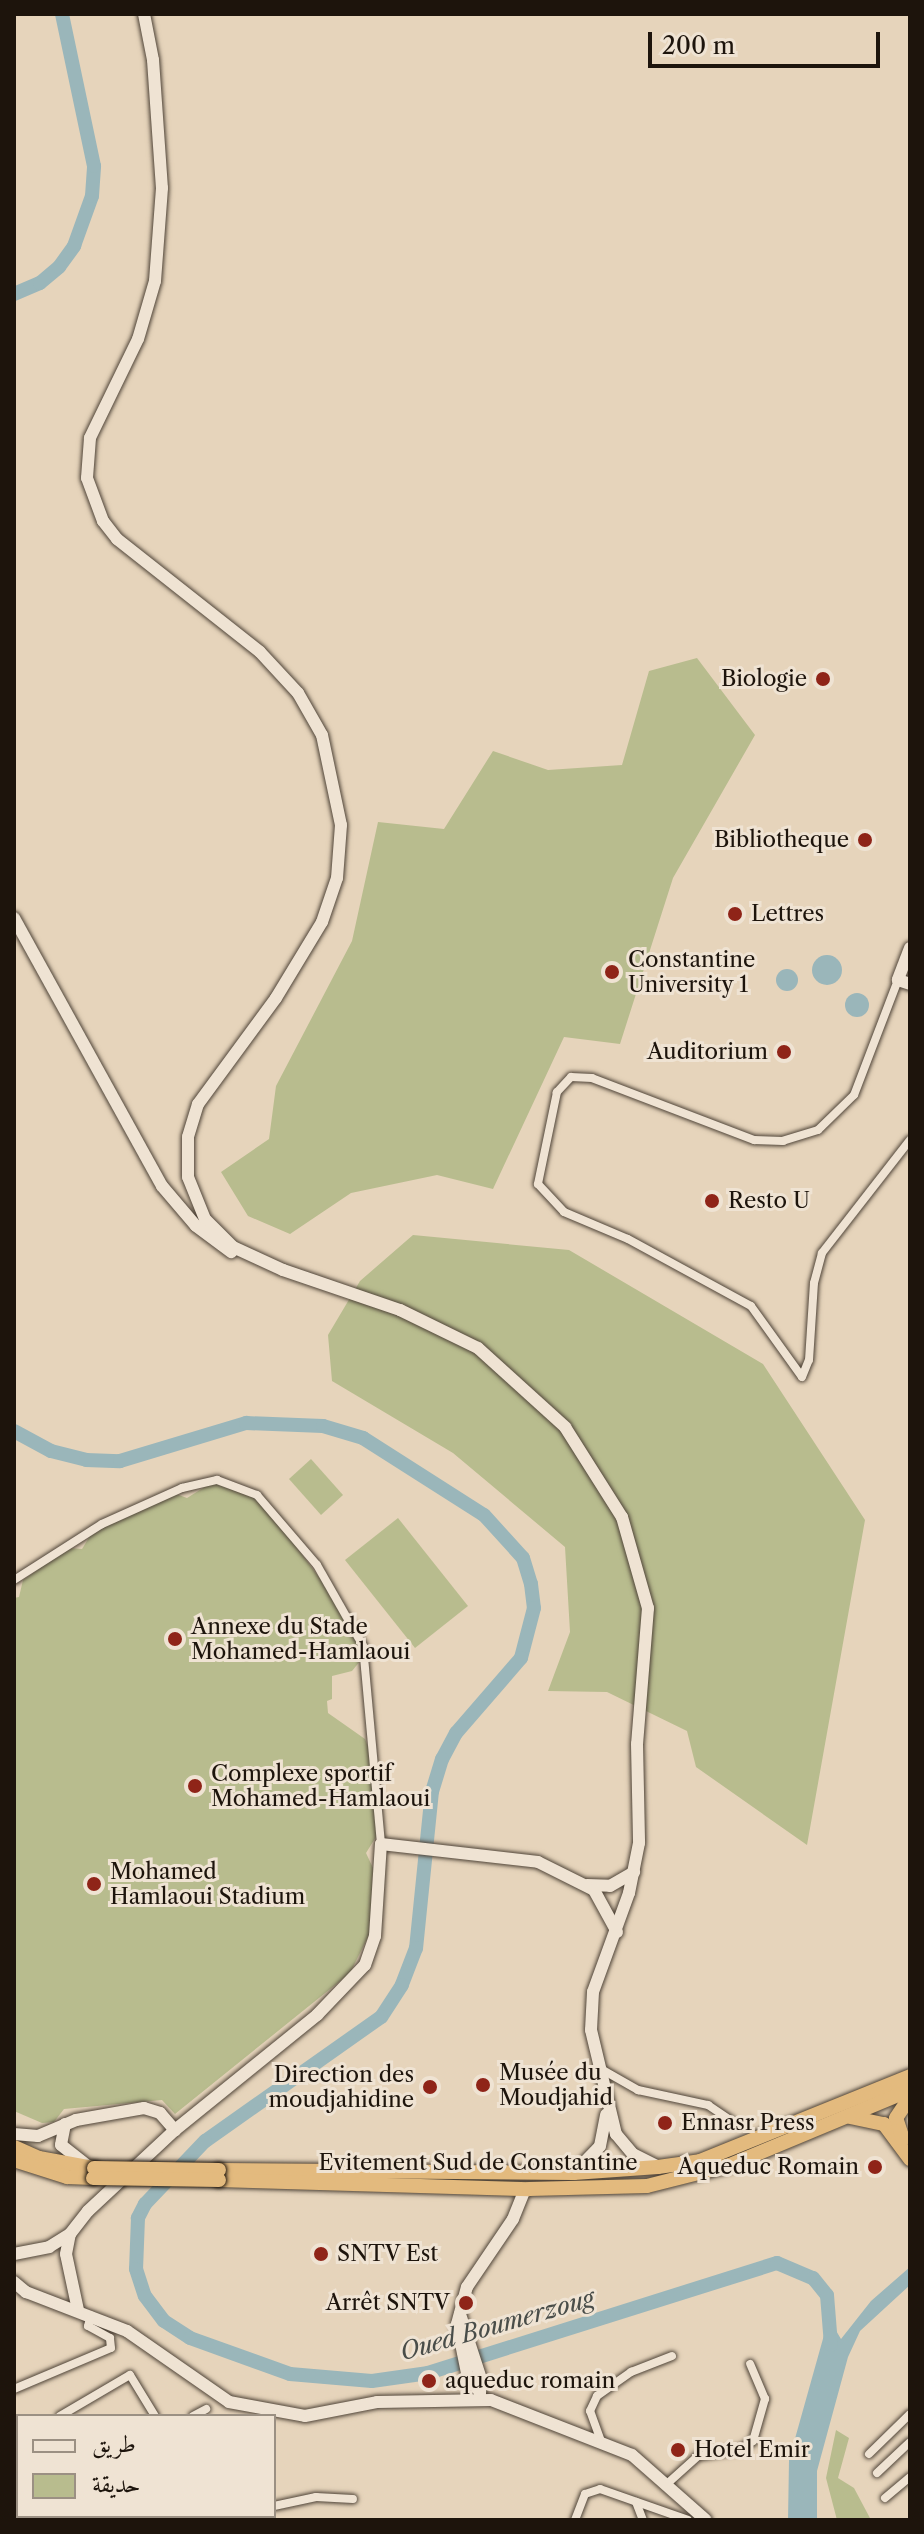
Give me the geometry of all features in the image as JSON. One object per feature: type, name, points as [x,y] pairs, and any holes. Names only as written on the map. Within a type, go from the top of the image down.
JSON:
[{"type":"highway","points":[[889,2080],[910,2068]]},
{"type":"highway","name":"Evitement Sud de Constantine","points":[[219,2175],[574,2173],[658,2167],[712,2156],[889,2080],[910,2076]]},
{"type":"highway","name":"Evitement Sud de Constantine","points":[[219,2175],[604,2190],[669,2182],[730,2165],[910,2090]]},
{"type":"highway","points":[[910,2097],[896,2118],[910,2149]]},
{"type":"highway","points":[[838,2119],[880,2122],[910,2159]]},
{"type":"highway","points":[[14,2147],[92,2171],[219,2175]]},
{"type":"highway","points":[[14,2160],[67,2177],[92,2171]]},
{"type":"main road","points":[[144,14],[153,60],[162,188],[155,281],[138,339],[90,438],[87,478],[103,521],[117,539],[260,652],[298,693],[322,735],[341,825],[337,878],[322,922],[276,998],[206,1090],[188,1137],[188,1177],[194,1200],[216,1233],[253,1258]]},
{"type":"main road","points":[[14,918],[162,1186],[215,1243],[456,1334],[549,1410],[598,1472],[633,1543],[648,1608],[634,1872],[591,2013],[606,2100],[607,2128],[600,2146],[574,2173]]},
{"type":"main road","points":[[904,982],[910,948]]},
{"type":"main road","points":[[14,2254],[49,2247],[70,2234],[175,2130],[317,2015],[365,1965],[375,1936],[381,1844],[538,1862],[587,1885],[610,1886],[634,1872]]},
{"type":"main road","points":[[587,1885],[617,1932]]},
{"type":"main road","points":[[606,2100],[624,2145],[658,2167]]},
{"type":"main road","points":[[14,2134],[38,2136],[65,2124],[144,2108],[160,2113],[175,2130]]},
{"type":"main road","points":[[65,2124],[61,2145],[92,2171]]},
{"type":"main road","points":[[480,2395],[460,2314],[467,2287],[513,2219],[525,2189]]},
{"type":"main road","points":[[70,2234],[66,2254],[78,2310]]},
{"type":"main road","points":[[14,2282],[26,2292],[91,2315],[139,2339],[215,2396],[269,2413],[305,2416],[361,2403],[480,2395],[632,2455],[668,2483],[706,2520]]},
{"type":"street","points":[[904,982],[854,1095],[818,1130],[783,1141],[754,1140],[592,1078],[571,1077],[557,1092],[538,1184],[564,1212],[628,1239],[751,1306],[802,1377],[809,1360],[814,1283],[822,1253],[910,1140]]},
{"type":"street","points":[[14,1580],[102,1524],[182,1488],[217,1480],[257,1495],[317,1565],[363,1646],[381,1844]]},
{"type":"street","points":[[601,2069],[638,2090],[708,2105],[732,2121]]},
{"type":"street","points":[[14,2389],[106,2351],[112,2340],[89,2328],[91,2315]]},
{"type":"street","points":[[601,2441],[590,2411],[597,2396],[631,2372],[672,2356]]},
{"type":"street","points":[[668,2483],[698,2456],[741,2449],[753,2441],[765,2399],[750,2364]]},
{"type":"street","points":[[63,2414],[130,2375],[154,2414]]},
{"type":"street","points":[[197,2414],[206,2409]]},
{"type":"street","points":[[869,2454],[910,2414]]},
{"type":"street","points":[[877,2473],[910,2442]]},
{"type":"street","points":[[885,2498],[910,2477]]},
{"type":"street","points":[[575,2520],[583,2499],[594,2489],[688,2520]]},
{"type":"street","points":[[276,2506],[316,2497],[353,2499]]},
{"type":"street","points":[[636,2502],[643,2520]]},
{"type":"street","points":[[18,2520],[25,2518]]},
{"type":"green space","points":[[697,658],[755,735],[673,878],[620,1044],[564,1037],[493,1189],[437,1175],[351,1193],[290,1234],[248,1216],[221,1172],[269,1139],[276,1086],[352,941],[378,822],[444,829],[493,751],[548,770],[622,765],[649,671]]},
{"type":"green space","points":[[413,1235],[569,1250],[763,1364],[865,1520],[807,1845],[696,1767],[687,1731],[607,1692],[548,1691],[570,1632],[565,1547],[453,1453],[332,1381],[328,1335],[360,1281]]},
{"type":"green space","points":[[311,1459],[343,1495],[321,1515],[289,1479]]},
{"type":"green space","name":"Complexe sportif Mohamed-Hamlaoui","points":[[211,1483],[241,1486],[263,1502],[344,1611],[361,1646],[361,1660],[352,1671],[332,1676],[332,1699],[327,1701],[328,1713],[365,1739],[374,1763],[379,1832],[366,1853],[373,1868],[370,1933],[350,1973],[175,2114],[162,2100],[64,2109],[54,2122],[42,2123],[14,2111],[14,1598],[19,1597],[23,1580],[69,1548],[82,1549],[93,1531],[176,1494],[187,1498]]},
{"type":"green space","points":[[398,1518],[468,1606],[415,1648],[345,1560]]},
{"type":"green space","points":[[836,2430],[849,2438],[838,2478],[854,2488],[871,2520],[837,2520],[826,2478]]},
{"type":"water","points":[[827,955],[837,960],[842,970],[837,980],[827,985],[817,980],[812,970],[817,960]]},
{"type":"water","points":[[787,969],[795,972],[798,980],[795,988],[787,991],[779,988],[776,980],[779,972]]},
{"type":"water","points":[[857,993],[865,997],[869,1005],[865,1013],[857,1017],[849,1013],[845,1005],[849,997]]},
{"type":"water","points":[[910,2267],[910,2285],[860,2331],[848,2357],[817,2471],[817,2520],[788,2520],[789,2460],[826,2328],[835,2329],[841,2339],[871,2301]]},
{"type":"waterway","name":"Oued Boumerzoug","points":[[14,294],[40,283],[59,267],[74,246],[92,196],[94,166],[62,14]]},
{"type":"waterway","name":"Oued Boumerzoug","points":[[14,1431],[51,1451],[86,1460],[120,1461],[246,1423],[323,1426],[363,1438],[484,1515],[523,1558],[531,1584],[534,1608],[521,1658],[456,1733],[442,1759],[432,1791],[416,1948],[402,1985],[381,2017],[205,2141],[145,2204],[138,2218],[136,2269],[145,2296],[164,2321],[190,2338],[290,2374],[372,2381],[428,2373],[777,2263],[813,2278],[827,2295],[831,2345]]},
{"type":"place","name":"Biologie","points":[[823,679]]},
{"type":"place","name":"Bibliotheque","points":[[865,840]]},
{"type":"place","name":"Lettres","points":[[735,914]]},
{"type":"place","name":"Constantine University 1","points":[[612,972]]},
{"type":"place","name":"Auditorium","points":[[784,1052]]},
{"type":"place","name":"Resto U","points":[[712,1201]]},
{"type":"place","name":"Annexe du Stade Mohamed-Hamlaoui","points":[[175,1639]]},
{"type":"place","name":"Complexe sportif Mohamed-Hamlaoui","points":[[195,1786]]},
{"type":"place","name":"Mohamed Hamlaoui Stadium","points":[[94,1884]]},
{"type":"place","name":"Musée du Moudjahid","points":[[483,2085]]},
{"type":"place","name":"Direction des moudjahidine","points":[[430,2087]]},
{"type":"place","name":"Ennasr Press","points":[[665,2123]]},
{"type":"place","name":"Aqueduc Romain","points":[[875,2167]]},
{"type":"place","name":"SNTV Est","points":[[321,2254]]},
{"type":"place","name":"Arrêt SNTV","points":[[466,2303]]},
{"type":"place","name":"aqueduc romain","points":[[429,2381]]},
{"type":"place","name":"Hotel Emir","points":[[678,2450]]}]
